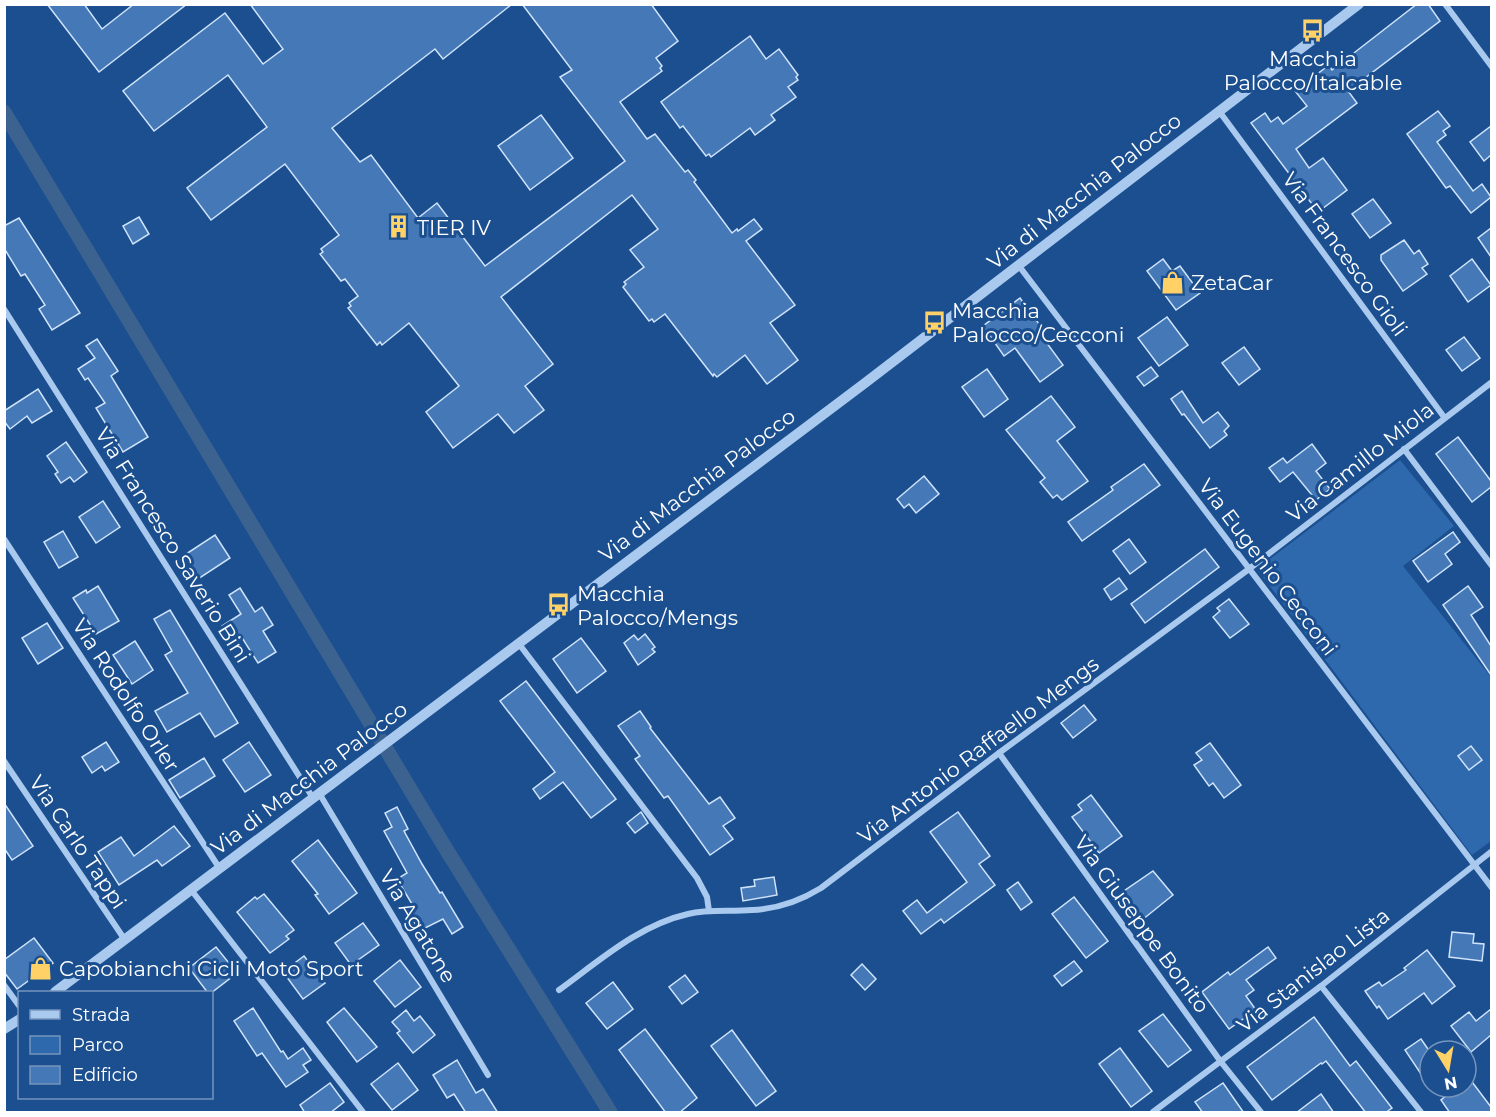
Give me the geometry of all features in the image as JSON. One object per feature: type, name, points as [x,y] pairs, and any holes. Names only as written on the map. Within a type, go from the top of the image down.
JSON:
[{"type":"street","name":"Via di Macchia Palocco","points":[[58,991],[1019,266],[1359,4]]},
{"type":"street","points":[[1445,4],[1491,67]]},
{"type":"street","name":"Via Francesco Gioli","points":[[1219,111],[1444,417]]},
{"type":"street","name":"Via Eugenio Cecconi","points":[[1019,266],[1491,888]]},
{"type":"street","name":"Via Francesco Saverio Bini","points":[[4,309],[316,796]]},
{"type":"street","name":"Via Camillo Miola","points":[[1249,569],[1491,382]]},
{"type":"street","points":[[1404,449],[1491,566]]},
{"type":"street","name":"Via Rodolfo Orler","points":[[4,539],[220,869]]},
{"type":"street","name":"Via Antonio Raffaello Mengs","points":[[559,990],[627,940],[644,930],[681,916],[710,911],[761,910],[808,896],[1249,569]]},
{"type":"street","points":[[519,644],[697,878],[707,897],[710,911]]},
{"type":"street","name":"Via Giuseppe Bonito","points":[[999,753],[1221,1062],[1261,1113]]},
{"type":"street","name":"Via Carlo Tappi","points":[[4,761],[125,940]]},
{"type":"street","name":"Via Agatone","points":[[316,796],[488,1076]]},
{"type":"street","name":"Via Stanislao Lista","points":[[1153,1113],[1321,986],[1491,851]]},
{"type":"street","points":[[192,891],[363,1113]]},
{"type":"street","points":[[4,985],[18,1004]]},
{"type":"street","points":[[1321,986],[1420,1113]]},
{"type":"street","points":[[4,1029],[18,1019]]},
{"type":"green space","points":[[1400,460],[1454,526],[1403,566],[1491,677],[1491,841],[1472,855],[1257,569]]},
{"type":"building","points":[[47,4],[84,4],[102,29],[134,4],[187,4],[99,72]]},
{"type":"building","name":"TIER IV","points":[[250,4],[512,4],[443,59],[435,49],[332,128],[360,162],[371,155],[418,218],[437,203],[485,266],[625,161],[560,77],[572,70],[522,4],[651,4],[678,41],[656,58],[662,66],[660,68],[662,71],[620,102],[647,139],[655,134],[685,172],[688,170],[696,180],[694,182],[732,233],[754,219],[762,229],[746,241],[795,305],[770,323],[798,360],[767,384],[745,355],[717,377],[714,374],[713,376],[665,314],[654,322],[652,319],[649,321],[623,287],[626,284],[624,282],[644,267],[630,250],[658,229],[632,195],[501,297],[553,364],[525,386],[544,410],[514,433],[498,414],[453,448],[426,412],[459,386],[409,323],[382,345],[380,342],[377,345],[348,308],[351,306],[349,303],[358,296],[345,279],[341,281],[320,254],[323,252],[321,249],[339,235],[285,164],[211,220],[187,188],[267,127],[228,75],[154,131],[123,91],[225,13],[263,64],[283,49]]},
{"type":"building","points":[[1417,4],[1428,4],[1440,21],[1348,91],[1357,103],[1296,149],[1309,168],[1323,158],[1347,190],[1318,212],[1251,123],[1265,113],[1271,122],[1278,117],[1283,124],[1307,106],[1295,91],[1329,65],[1332,70]]},
{"type":"building","points":[[750,36],[766,59],[779,49],[798,75],[796,77],[798,80],[788,87],[796,97],[771,115],[775,120],[755,135],[750,128],[711,157],[709,154],[706,156],[683,126],[680,128],[661,102]]},
{"type":"building","points":[[1438,111],[1450,126],[1443,131],[1446,135],[1437,142],[1473,191],[1482,184],[1491,197],[1471,213],[1450,186],[1446,188],[1407,134]]},
{"type":"building","points":[[541,115],[573,158],[530,190],[498,146]]},
{"type":"building","points":[[1491,126],[1491,155],[1484,161],[1470,142]]},
{"type":"building","points":[[1373,199],[1391,223],[1370,238],[1352,214]]},
{"type":"building","points":[[139,217],[149,234],[133,244],[123,226]]},
{"type":"building","points":[[19,218],[80,313],[52,330],[39,309],[45,305],[25,274],[21,276],[4,248],[4,226]]},
{"type":"building","points":[[1491,228],[1491,257],[1478,238]]},
{"type":"building","points":[[1404,240],[1414,254],[1419,250],[1428,264],[1422,268],[1427,274],[1403,291],[1381,260],[1381,255]]},
{"type":"building","name":"ZetaCar","points":[[1163,259],[1172,271],[1180,266],[1200,293],[1176,310],[1147,271]]},
{"type":"building","points":[[1472,259],[1491,285],[1468,302],[1450,276]]},
{"type":"building","points":[[1020,298],[1042,328],[1038,331],[1063,365],[1040,382],[1015,348],[1004,356],[983,326]]},
{"type":"building","points":[[1167,317],[1188,345],[1159,366],[1138,338]]},
{"type":"building","points":[[1464,337],[1480,358],[1462,371],[1446,350]]},
{"type":"building","points":[[97,339],[118,371],[111,376],[148,437],[123,452],[96,408],[105,403],[88,378],[85,380],[78,369],[95,358],[86,346]]},
{"type":"building","points":[[1244,347],[1260,369],[1239,385],[1222,363]]},
{"type":"building","points":[[1151,367],[1158,376],[1144,386],[1137,377]]},
{"type":"building","points":[[987,369],[1008,399],[984,417],[962,387]]},
{"type":"building","points":[[38,389],[52,411],[32,423],[27,416],[10,429],[4,421],[4,411]]},
{"type":"building","points":[[1182,391],[1203,423],[1218,412],[1229,426],[1224,431],[1227,435],[1210,448],[1171,399]]},
{"type":"building","points":[[1051,396],[1075,427],[1057,441],[1088,481],[1062,500],[1057,495],[1053,498],[1040,482],[1045,478],[1006,430]]},
{"type":"building","points":[[1458,437],[1491,481],[1491,487],[1472,502],[1436,454]]},
{"type":"building","points":[[66,442],[87,472],[74,482],[70,477],[61,483],[55,474],[58,472],[47,456]]},
{"type":"building","points":[[1312,444],[1326,463],[1316,471],[1330,489],[1316,500],[1293,472],[1280,482],[1269,468],[1283,458],[1287,463]]},
{"type":"building","points":[[1144,464],[1160,485],[1082,541],[1068,522],[1113,490],[1111,487]]},
{"type":"building","points":[[924,476],[939,494],[916,513],[909,504],[904,508],[897,499]]},
{"type":"building","points":[[103,501],[120,527],[96,543],[79,517]]},
{"type":"building","points":[[63,531],[78,557],[59,568],[44,542]]},
{"type":"building","points":[[1453,532],[1460,542],[1445,554],[1452,564],[1428,582],[1413,561]]},
{"type":"building","points":[[215,535],[230,558],[198,579],[183,556]]},
{"type":"building","points":[[1129,539],[1146,562],[1130,574],[1113,551]]},
{"type":"building","points":[[1205,549],[1219,567],[1145,623],[1131,604]]},
{"type":"building","points":[[1119,578],[1127,589],[1111,600],[1104,589]]},
{"type":"building","points":[[98,586],[119,621],[96,634],[73,598]]},
{"type":"building","points":[[1468,586],[1483,607],[1471,615],[1491,646],[1491,675],[1443,605]]},
{"type":"building","points":[[240,588],[255,612],[262,607],[273,625],[263,631],[276,652],[258,663],[241,636],[232,642],[222,626],[241,614],[229,595]]},
{"type":"building","points":[[1229,599],[1249,624],[1230,638],[1213,617],[1220,611],[1217,608]]},
{"type":"building","points":[[170,610],[238,723],[215,737],[200,713],[167,732],[155,711],[188,693],[165,655],[172,651],[154,619]]},
{"type":"building","points":[[47,623],[63,648],[38,664],[22,638]]},
{"type":"building","points":[[645,634],[655,647],[652,649],[655,652],[638,665],[624,643],[634,635],[638,640]]},
{"type":"building","points":[[581,638],[606,671],[577,693],[553,659]]},
{"type":"building","points":[[135,641],[153,670],[132,684],[113,655]]},
{"type":"building","points":[[526,681],[616,799],[591,818],[563,782],[540,799],[533,789],[555,772],[500,701]]},
{"type":"building","points":[[1084,705],[1096,720],[1073,738],[1061,723]]},
{"type":"building","points":[[640,711],[650,728],[709,804],[720,797],[735,818],[723,826],[733,839],[710,855],[668,796],[664,798],[635,759],[640,756],[618,726]]},
{"type":"building","points":[[106,742],[119,762],[105,771],[102,766],[92,773],[82,757]]},
{"type":"building","points":[[249,742],[271,775],[245,792],[223,760]]},
{"type":"building","points":[[1210,743],[1241,785],[1224,798],[1213,783],[1209,786],[1194,765],[1202,760],[1196,753]]},
{"type":"building","points":[[1471,746],[1482,760],[1469,770],[1458,756]]},
{"type":"building","points":[[204,758],[215,776],[180,798],[169,780]]},
{"type":"building","points":[[1091,795],[1122,836],[1099,853],[1072,817],[1082,810],[1078,805]]},
{"type":"building","points":[[4,803],[33,846],[12,860],[4,848]]},
{"type":"building","points":[[397,807],[408,829],[404,831],[422,864],[463,927],[452,934],[443,919],[419,931],[409,912],[415,909],[397,879],[407,873],[384,831],[392,827],[385,813]]},
{"type":"building","points":[[641,812],[648,823],[635,833],[627,823]]},
{"type":"building","points":[[958,812],[990,856],[979,864],[995,885],[944,923],[941,919],[921,934],[903,911],[917,900],[927,913],[967,882],[930,832]]},
{"type":"building","points":[[174,826],[190,846],[162,866],[157,860],[119,885],[98,852],[121,837],[134,856]]},
{"type":"building","points":[[318,840],[357,893],[329,914],[315,895],[318,894],[292,861]]},
{"type":"building","points":[[1153,871],[1173,895],[1142,920],[1121,893]]},
{"type":"building","points":[[774,877],[777,895],[743,901],[741,888],[755,886],[754,880]]},
{"type":"building","points":[[1018,882],[1032,902],[1021,910],[1007,890]]},
{"type":"building","points":[[264,894],[294,930],[286,936],[289,939],[270,953],[237,912],[255,897],[257,899]]},
{"type":"building","points":[[1074,897],[1108,941],[1086,958],[1052,914]]},
{"type":"building","points":[[363,923],[379,945],[351,965],[335,943]]},
{"type":"building","points":[[1452,932],[1474,934],[1473,943],[1484,944],[1482,961],[1449,957]]},
{"type":"building","points":[[34,938],[53,963],[17,989],[4,972],[4,960]]},
{"type":"building","points":[[216,947],[237,973],[213,991],[206,991],[189,968]]},
{"type":"building","points":[[1268,947],[1276,958],[1246,980],[1254,990],[1246,996],[1256,1010],[1229,1029],[1202,992],[1228,972],[1230,975]]},
{"type":"building","points":[[1427,950],[1455,986],[1432,1004],[1424,993],[1388,1019],[1365,991],[1379,982],[1382,986],[1406,970],[1404,968]]},
{"type":"building","points":[[304,956],[325,983],[303,999],[283,972]]},
{"type":"building","points":[[400,960],[421,987],[395,1007],[374,981]]},
{"type":"building","points":[[1074,961],[1082,971],[1062,986],[1054,976]]},
{"type":"building","points":[[862,964],[876,979],[865,990],[851,975]]},
{"type":"building","points":[[685,975],[698,992],[682,1004],[669,987]]},
{"type":"building","points":[[613,982],[633,1009],[607,1029],[586,1003]]},
{"type":"building","points":[[253,1008],[281,1052],[283,1051],[288,1059],[303,1048],[311,1060],[303,1065],[308,1072],[286,1087],[262,1053],[257,1056],[234,1021]]},
{"type":"building","points":[[344,1008],[377,1047],[357,1062],[327,1022]]},
{"type":"building","points":[[1491,1009],[1491,1035],[1478,1046],[1478,1039],[1461,1039],[1451,1026],[1469,1012],[1476,1021]]},
{"type":"building","points":[[406,1010],[414,1021],[420,1016],[435,1035],[413,1053],[397,1033],[400,1031],[392,1022]]},
{"type":"building","points":[[1163,1014],[1191,1050],[1168,1067],[1139,1031]]},
{"type":"building","points":[[1314,1017],[1350,1066],[1356,1061],[1392,1108],[1385,1113],[1366,1113],[1326,1061],[1272,1100],[1247,1067]]},
{"type":"building","points":[[645,1029],[697,1098],[679,1113],[666,1113],[619,1050]]},
{"type":"building","points":[[732,1030],[776,1091],[756,1106],[711,1046]]},
{"type":"building","points":[[1418,1041],[1418,1070],[1405,1050]]},
{"type":"building","points":[[1120,1048],[1152,1091],[1131,1107],[1099,1064]]},
{"type":"building","points":[[457,1060],[476,1093],[483,1089],[498,1113],[466,1113],[454,1094],[447,1098],[433,1075]]},
{"type":"building","points":[[398,1063],[418,1090],[392,1110],[371,1084]]},
{"type":"building","points":[[330,1083],[344,1102],[330,1113],[305,1113],[300,1105]]},
{"type":"building","points":[[1223,1083],[1244,1113],[1203,1113],[1195,1102]]},
{"type":"building","points":[[1478,1090],[1491,1107],[1491,1113],[1450,1113],[1441,1100],[1478,1099]]},
{"type":"building","points":[[1321,1094],[1334,1113],[1296,1113]]},
{"type":"waterway","points":[[4,112],[446,849],[610,1112]]},
{"type":"place","name":"Macchia Palocco/Italcable","points":[[1313,30]]},
{"type":"place","name":"TIER IV","points":[[399,227]]},
{"type":"place","name":"ZetaCar","points":[[1173,282]]},
{"type":"place","name":"Macchia Palocco/Cecconi","points":[[934,322]]},
{"type":"place","name":"Macchia Palocco/Mengs","points":[[559,605]]},
{"type":"place","name":"Capobianchi Cicli Moto Sport","points":[[41,968]]}]
